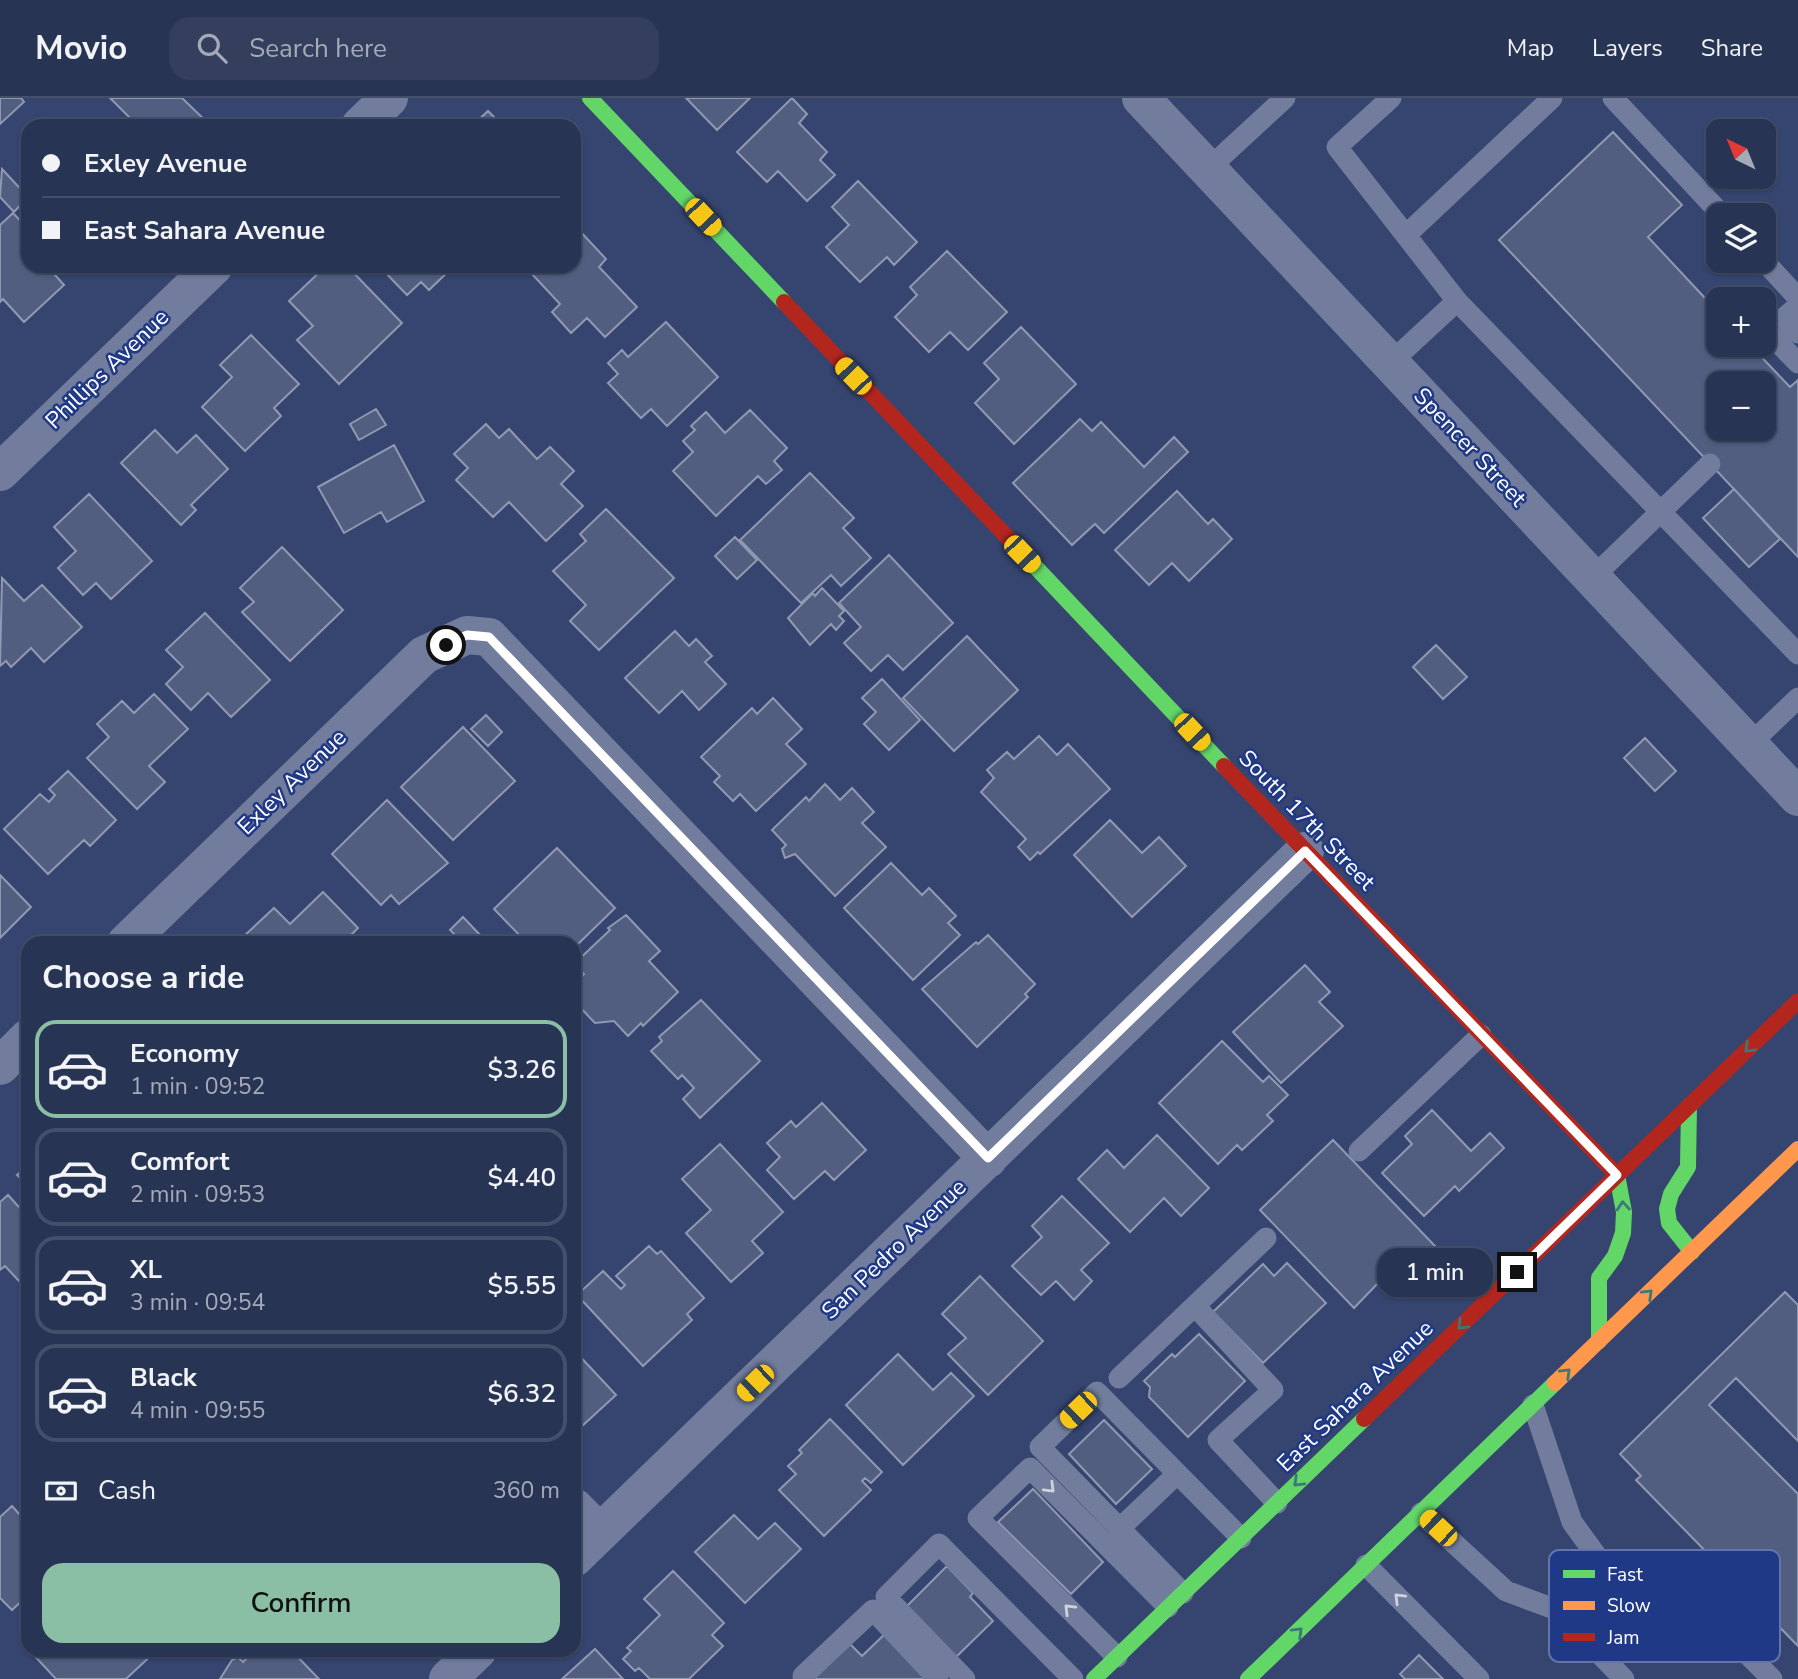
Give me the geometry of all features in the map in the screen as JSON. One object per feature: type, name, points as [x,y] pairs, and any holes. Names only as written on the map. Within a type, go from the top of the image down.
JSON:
[{"type":"main road","name":"South 17th Street","points":[[590,98],[1305,851],[1617,1175]]},
{"type":"main road","name":"East Sahara Avenue","points":[[1094,1679],[1798,1001]]},
{"type":"main road","points":[[1689,1106],[1688,1167],[1671,1194],[1667,1209],[1669,1223],[1692,1252]]},
{"type":"main road","points":[[1248,1679],[1798,1149]]},
{"type":"main road","points":[[1599,1341],[1599,1278],[1615,1256],[1623,1233],[1624,1212],[1617,1175]]},
{"type":"street","points":[[367,119],[389,98]]},
{"type":"street","name":"Spencer Street","points":[[1142,98],[1798,797]]},
{"type":"street","name":"Phillips Avenue","points":[[0,472],[207,273]]},
{"type":"street","name":"Exley Avenue","points":[[133,936],[424,655],[467,635],[489,637],[988,1158]]},
{"type":"street","name":"San Pedro Avenue","points":[[583,1533],[988,1158],[1305,851]]},
{"type":"street","points":[[0,1066],[21,1045]]},
{"type":"street","points":[[448,1679],[471,1657]]},
{"type":"lane","points":[[1208,169],[1285,98]]},
{"type":"lane","points":[[1391,98],[1337,147],[1457,301],[1798,654]]},
{"type":"lane","points":[[1406,234],[1552,98]]},
{"type":"lane","points":[[1613,98],[1711,203]]},
{"type":"lane","points":[[1775,273],[1798,298]]},
{"type":"lane","points":[[1390,363],[1457,301]]},
{"type":"lane","points":[[1776,333],[1794,352]]},
{"type":"lane","points":[[1592,578],[1710,464]]},
{"type":"lane","points":[[1749,745],[1798,698]]},
{"type":"lane","points":[[1359,1151],[1481,1035]]},
{"type":"lane","points":[[1119,1378],[1266,1238]]},
{"type":"lane","points":[[1195,1306],[1273,1390],[1218,1440],[1277,1503]]},
{"type":"lane","points":[[1175,1600],[1119,1529],[1040,1447],[1097,1392],[1241,1538]]},
{"type":"lane","points":[[1533,1405],[1572,1522],[1592,1550]]},
{"type":"lane","points":[[1117,1657],[978,1518],[1030,1468],[1175,1600]]},
{"type":"lane","points":[[1119,1529],[1177,1474]]},
{"type":"lane","points":[[1421,1513],[1506,1591],[1549,1607]]},
{"type":"lane","points":[[965,1679],[886,1597],[939,1544],[1073,1679]]},
{"type":"lane","points":[[1366,1565],[1479,1679]]},
{"type":"lane","points":[[806,1679],[803,1676],[873,1610],[938,1679]]},
{"type":"lane","points":[[1608,1662],[1625,1679]]},
{"type":"lane","points":[[1755,1662],[1772,1679]]},
{"type":"building","points":[[0,98],[21,98],[24,102],[0,124]]},
{"type":"building","points":[[110,98],[182,98],[204,119],[131,119]]},
{"type":"building","points":[[686,98],[750,98],[717,130]]},
{"type":"building","points":[[792,98],[807,114],[799,123],[827,152],[820,160],[835,175],[807,201],[778,171],[767,182],[737,152]]},
{"type":"building","points":[[488,111],[496,119],[479,119]]},
{"type":"building","points":[[1613,132],[1682,205],[1648,237],[1706,299],[1706,357],[1761,357],[1775,371],[1706,371],[1706,441],[1776,441],[1776,372],[1790,387],[1798,380],[1798,557],[1499,240]]},
{"type":"building","points":[[2,169],[21,189],[21,204],[14,212],[0,197]]},
{"type":"building","points":[[858,181],[917,242],[894,265],[887,257],[860,282],[826,247],[849,225],[832,207]]},
{"type":"building","points":[[13,213],[21,222],[21,273],[53,273],[64,285],[24,322],[3,299],[0,302],[0,225]]},
{"type":"building","points":[[581,232],[606,259],[599,267],[637,307],[605,337],[587,318],[571,333],[552,312],[560,304],[531,273],[581,273]]},
{"type":"building","points":[[947,251],[1007,312],[968,350],[950,332],[929,352],[895,317],[917,295],[910,287]]},
{"type":"building","points":[[319,273],[354,273],[402,323],[339,384],[297,340],[313,326],[289,301]]},
{"type":"building","points":[[386,273],[447,273],[429,290],[421,282],[407,295]]},
{"type":"building","points":[[666,322],[718,377],[667,426],[651,409],[641,418],[608,383],[618,374],[608,363],[622,350],[628,357]]},
{"type":"building","points":[[1021,327],[1076,384],[1014,444],[975,403],[999,379],[984,363]]},
{"type":"building","points":[[251,335],[299,384],[274,408],[281,416],[245,451],[202,407],[232,377],[220,365]]},
{"type":"building","points":[[376,409],[386,425],[359,440],[350,424]]},
{"type":"building","points":[[750,410],[787,448],[774,461],[782,470],[766,484],[758,476],[716,516],[673,471],[693,452],[683,441],[695,430],[691,426],[706,412],[725,433]]},
{"type":"building","points":[[1080,419],[1092,431],[1101,422],[1144,467],[1174,437],[1188,452],[1104,533],[1095,524],[1072,545],[1013,483]]},
{"type":"building","points":[[486,424],[499,438],[509,429],[537,459],[550,447],[574,471],[561,484],[583,506],[546,541],[509,502],[493,517],[456,480],[468,468],[454,454]]},
{"type":"building","points":[[155,430],[177,453],[196,435],[228,469],[191,505],[196,510],[181,525],[121,463]]},
{"type":"building","points":[[394,445],[424,501],[387,522],[381,512],[344,533],[318,487]]},
{"type":"building","points":[[810,473],[854,518],[843,528],[871,558],[841,586],[831,575],[801,603],[740,540]]},
{"type":"building","points":[[1734,489],[1780,539],[1749,567],[1703,518]]},
{"type":"building","points":[[1177,491],[1208,524],[1213,519],[1232,539],[1189,581],[1172,563],[1149,585],[1115,550]]},
{"type":"building","points":[[89,494],[152,561],[111,599],[96,583],[83,595],[58,568],[76,551],[54,527]]},
{"type":"building","points":[[606,509],[674,578],[599,650],[570,621],[586,605],[553,571],[586,541],[580,534]]},
{"type":"building","points":[[735,537],[757,560],[737,579],[715,556]]},
{"type":"building","points":[[282,547],[343,610],[290,661],[242,612],[254,602],[240,588]]},
{"type":"building","points":[[889,555],[953,623],[903,670],[888,655],[871,671],[844,643],[861,627],[839,603]]},
{"type":"building","points":[[2,578],[24,601],[42,585],[82,627],[44,662],[31,648],[11,667],[6,661],[0,666]]},
{"type":"building","points":[[822,588],[844,611],[839,616],[844,621],[836,630],[831,624],[810,645],[788,618],[813,593],[815,596]]},
{"type":"building","points":[[205,613],[270,680],[231,717],[208,693],[191,710],[166,684],[183,667],[166,650]]},
{"type":"building","points":[[675,631],[689,646],[696,639],[712,656],[705,662],[726,684],[699,710],[682,691],[659,713],[625,678]]},
{"type":"building","points":[[967,636],[1018,690],[954,751],[903,698]]},
{"type":"building","points":[[1436,645],[1467,677],[1443,699],[1413,667]]},
{"type":"building","points":[[882,679],[920,720],[889,750],[864,724],[876,712],[862,698]]},
{"type":"building","points":[[154,694],[188,729],[149,766],[165,782],[137,809],[87,758],[109,737],[97,724],[122,701],[134,713]]},
{"type":"building","points":[[773,698],[802,729],[786,744],[806,764],[756,811],[740,794],[733,801],[714,782],[720,776],[701,757],[752,708],[757,714]]},
{"type":"building","points":[[486,715],[502,732],[488,746],[471,729]]},
{"type":"building","points":[[463,727],[515,781],[453,840],[401,787]]},
{"type":"building","points":[[1039,736],[1057,755],[1068,744],[1110,789],[1040,854],[1038,852],[1030,860],[1018,847],[1026,839],[981,792],[994,778],[987,770],[1007,752],[1014,759]]},
{"type":"building","points":[[1645,738],[1676,771],[1655,791],[1624,758]]},
{"type":"building","points":[[68,771],[116,820],[90,846],[84,840],[48,874],[4,829],[40,794],[49,802],[55,795],[49,789]]},
{"type":"building","points":[[825,784],[840,800],[852,788],[874,812],[862,823],[886,847],[835,896],[795,854],[785,858],[782,849],[786,845],[772,830],[806,797],[809,801]]},
{"type":"building","points":[[387,800],[448,863],[399,904],[391,895],[381,905],[332,854]]},
{"type":"building","points":[[1110,820],[1142,853],[1159,837],[1186,866],[1132,917],[1074,855]]},
{"type":"building","points":[[557,848],[615,908],[581,941],[581,936],[520,936],[494,909]]},
{"type":"building","points":[[891,863],[922,895],[929,888],[956,916],[948,923],[960,935],[913,980],[844,908]]},
{"type":"building","points":[[0,875],[31,907],[0,938]]},
{"type":"building","points":[[323,892],[358,928],[350,936],[244,936],[274,908],[290,924]]},
{"type":"building","points":[[626,915],[660,951],[649,961],[678,992],[643,1026],[641,1023],[628,1036],[614,1021],[595,1023],[581,1008],[581,978],[584,974],[581,971],[581,957],[610,930],[608,928]]},
{"type":"building","points":[[463,917],[481,936],[456,936],[450,930]]},
{"type":"building","points":[[988,935],[1035,984],[1025,994],[1028,997],[977,1047],[922,989],[976,942],[978,944]]},
{"type":"building","points":[[1305,965],[1330,992],[1319,1002],[1343,1026],[1281,1083],[1233,1032]]},
{"type":"building","points":[[701,1000],[760,1061],[700,1118],[683,1099],[694,1088],[682,1075],[678,1079],[651,1051],[662,1041],[659,1037]]},
{"type":"building","points":[[1222,1041],[1263,1082],[1269,1076],[1288,1095],[1267,1115],[1273,1121],[1242,1150],[1237,1145],[1218,1164],[1159,1103]]},
{"type":"building","points":[[822,1103],[866,1150],[834,1180],[825,1171],[794,1199],[767,1170],[780,1157],[767,1143],[791,1121],[796,1127]]},
{"type":"building","points":[[1432,1110],[1471,1151],[1490,1133],[1504,1148],[1459,1191],[1455,1186],[1424,1216],[1382,1173],[1412,1144],[1405,1136]]},
{"type":"building","points":[[1157,1135],[1209,1188],[1181,1216],[1164,1198],[1130,1232],[1078,1179],[1107,1150],[1124,1168]]},
{"type":"building","points":[[1333,1140],[1435,1246],[1418,1262],[1408,1252],[1354,1308],[1260,1210]]},
{"type":"building","points":[[720,1144],[783,1212],[752,1241],[763,1253],[731,1282],[686,1233],[711,1210],[682,1179]]},
{"type":"building","points":[[8,1195],[21,1209],[19,1281],[5,1266],[0,1270],[0,1202]]},
{"type":"building","points":[[1062,1196],[1109,1243],[1081,1270],[1092,1281],[1074,1300],[1056,1281],[1041,1295],[1012,1266],[1042,1237],[1032,1226]]},
{"type":"building","points":[[649,1246],[657,1254],[661,1251],[704,1298],[687,1314],[692,1320],[643,1366],[581,1299],[581,1291],[603,1271],[621,1289],[625,1285],[616,1276]]},
{"type":"building","points":[[1287,1263],[1326,1303],[1263,1363],[1213,1312],[1263,1264],[1274,1276]]},
{"type":"building","points":[[980,1276],[1043,1341],[988,1395],[948,1354],[966,1338],[942,1314]]},
{"type":"building","points":[[1785,1292],[1798,1305],[1798,1441],[1736,1378],[1709,1405],[1798,1494],[1798,1646],[1780,1628],[1780,1550],[1704,1550],[1636,1480],[1641,1476],[1620,1454]]},
{"type":"building","points":[[1199,1334],[1245,1381],[1188,1437],[1149,1397],[1150,1387],[1144,1381],[1172,1354],[1175,1357]]},
{"type":"building","points":[[898,1354],[933,1390],[951,1373],[974,1396],[903,1465],[846,1405]]},
{"type":"building","points":[[581,1358],[616,1395],[581,1425]]},
{"type":"building","points":[[830,1419],[882,1472],[871,1483],[865,1478],[862,1481],[871,1490],[824,1536],[779,1490],[796,1474],[788,1466],[802,1453],[799,1450]]},
{"type":"building","points":[[1104,1420],[1152,1469],[1116,1504],[1069,1454]]},
{"type":"building","points":[[1033,1489],[1103,1562],[1071,1594],[998,1522]]},
{"type":"building","points":[[12,1506],[21,1516],[21,1602],[12,1610],[0,1598],[0,1517]]},
{"type":"building","points":[[734,1515],[758,1539],[775,1523],[801,1549],[745,1603],[695,1552]]},
{"type":"building","points":[[947,1566],[973,1593],[970,1597],[993,1621],[955,1658],[906,1607]]},
{"type":"building","points":[[673,1571],[724,1623],[712,1635],[723,1646],[689,1679],[650,1679],[639,1668],[635,1671],[623,1659],[631,1651],[627,1648],[660,1615],[644,1599]]},
{"type":"building","points":[[888,1631],[934,1679],[814,1679],[848,1642],[862,1656]]},
{"type":"building","points":[[595,1649],[623,1679],[562,1679]]},
{"type":"building","points":[[1419,1655],[1443,1679],[1405,1679],[1400,1674]]},
{"type":"building","points":[[36,1657],[150,1657],[126,1679],[56,1679]]},
{"type":"building","points":[[238,1657],[243,1662],[248,1657],[298,1657],[319,1679],[220,1679],[232,1660]]},
{"type":"traffic: fast","points":[[590,98],[784,302]]},
{"type":"traffic: fast","points":[[1027,558],[1224,766]]},
{"type":"traffic: fast","points":[[1689,1106],[1688,1167],[1671,1194],[1667,1209],[1669,1223],[1692,1252]]},
{"type":"traffic: fast","points":[[1599,1341],[1599,1278],[1615,1256],[1623,1233],[1624,1212],[1617,1175]]},
{"type":"traffic: fast","points":[[1248,1679],[1555,1383]]},
{"type":"traffic: fast","points":[[1094,1679],[1364,1419]]},
{"type":"traffic: slow","points":[[1555,1383],[1798,1149]]},
{"type":"traffic: jam","points":[[784,302],[1027,558]]},
{"type":"traffic: jam","points":[[1224,766],[1617,1175]]},
{"type":"traffic: jam","points":[[1364,1419],[1798,1001]]},
{"type":"route","points":[[446,645],[467,635],[489,637],[988,1158],[1305,851],[1617,1175],[1517,1272]]}]
